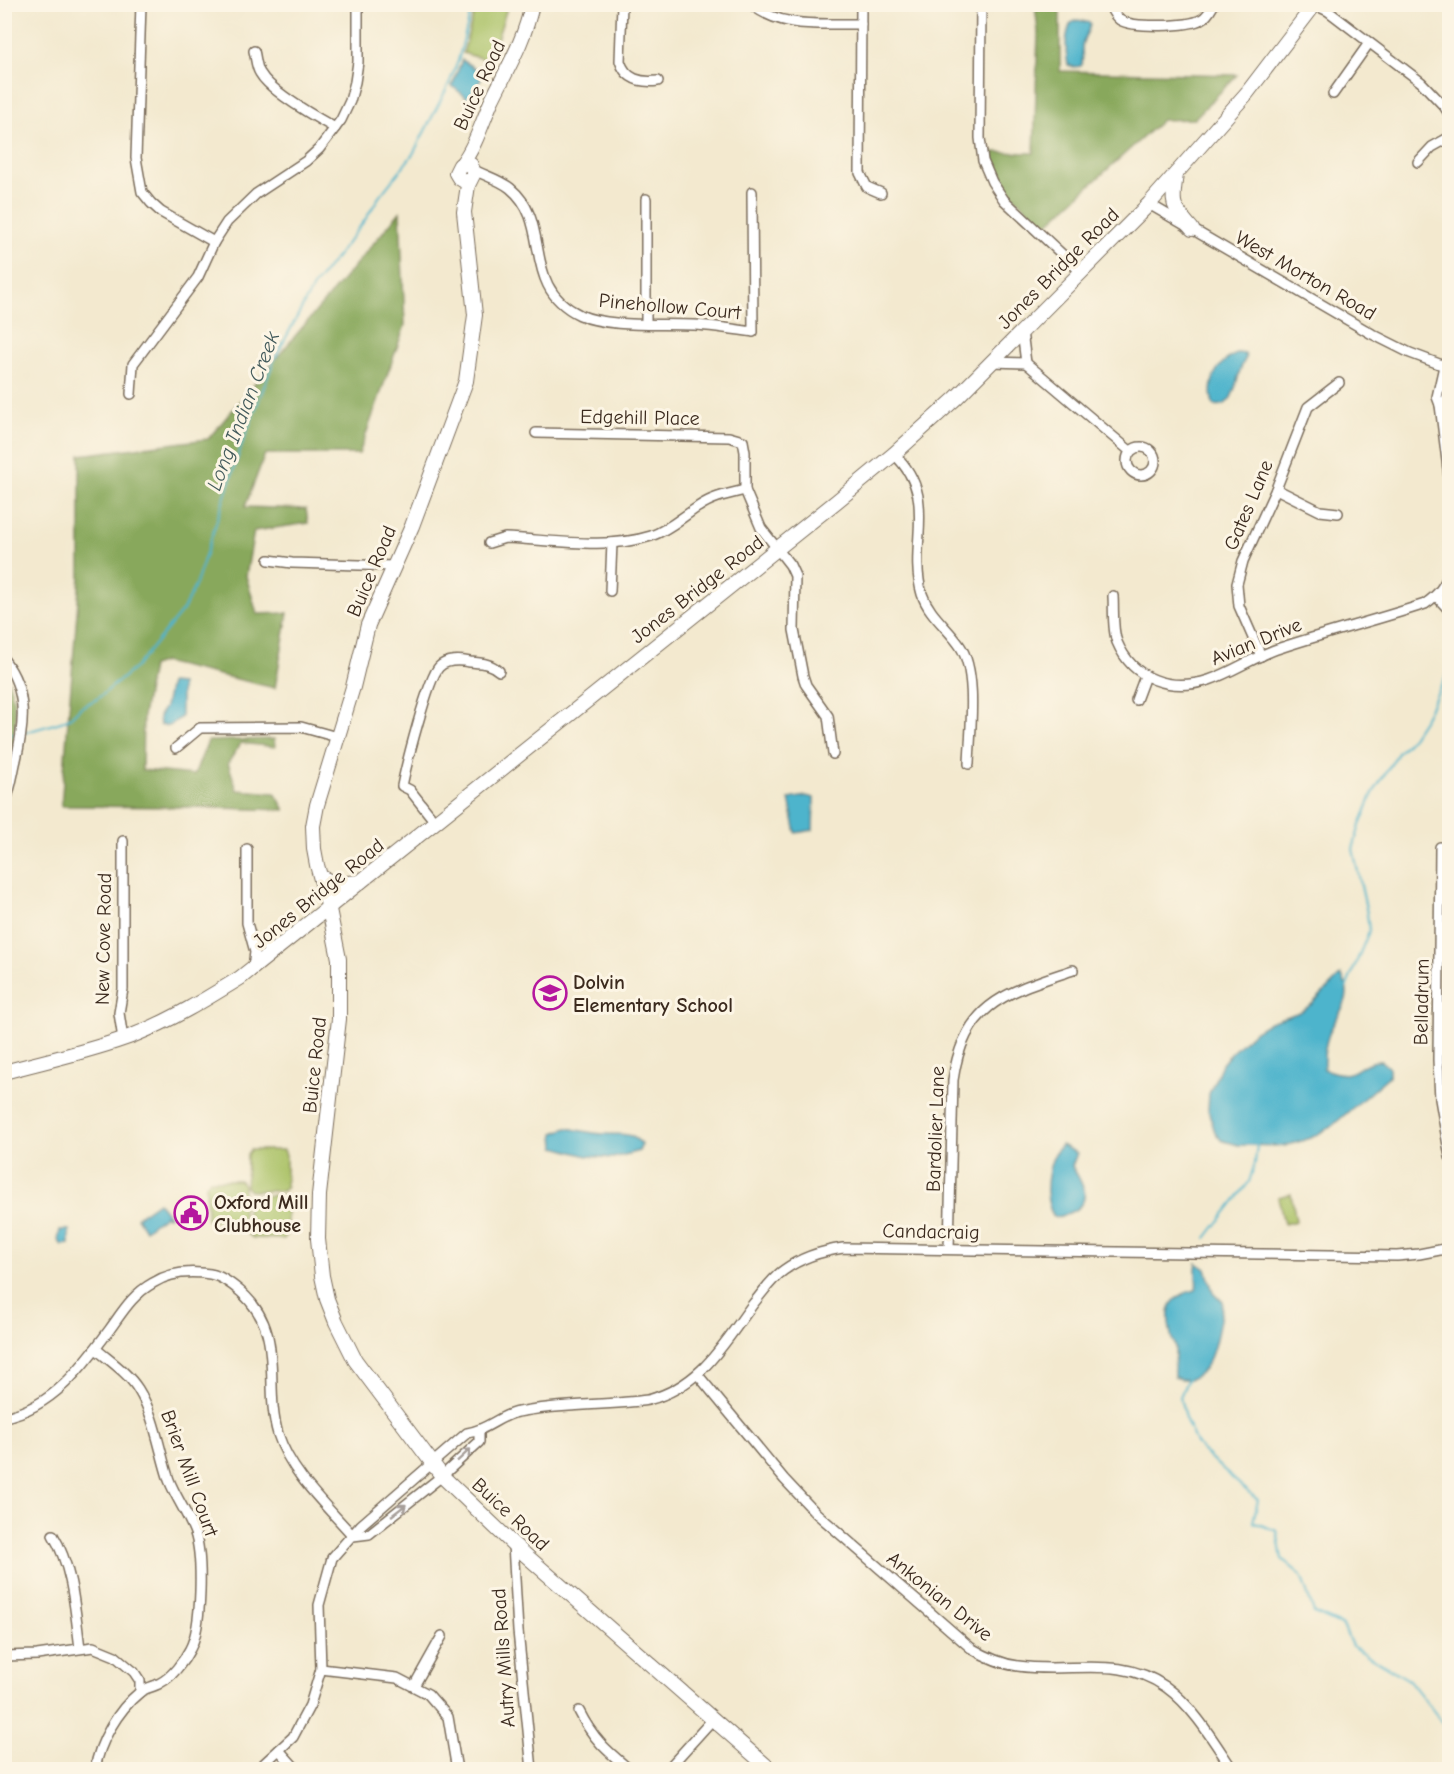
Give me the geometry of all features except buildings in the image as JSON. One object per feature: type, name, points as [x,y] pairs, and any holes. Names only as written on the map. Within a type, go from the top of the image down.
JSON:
[{"type":"street","points":[[4,41],[5,4]]},
{"type":"street","points":[[141,4],[136,158],[138,195],[161,212],[214,242]]},
{"type":"street","points":[[132,394],[133,364],[198,277],[214,242],[227,222],[243,205],[319,149],[336,128],[350,101],[355,82],[358,62],[358,4]]},
{"type":"street","name":"Buice Road","points":[[532,4],[528,25],[517,53],[492,100],[472,148],[464,212],[475,315],[466,381],[412,526],[368,625],[313,826],[314,849],[339,959],[340,996],[335,1070],[319,1195],[318,1239],[322,1276],[327,1299],[336,1322],[356,1360],[442,1476],[513,1544],[771,1770]]},
{"type":"street","points":[[622,4],[620,61],[623,70],[633,79],[645,82],[658,81]]},
{"type":"street","points":[[751,4],[760,12],[781,21],[861,24]]},
{"type":"street","points":[[861,4],[860,172],[867,187],[881,194]]},
{"type":"street","points":[[981,4],[980,138],[983,161],[992,182],[1004,200],[1082,272]]},
{"type":"street","points":[[1109,4],[1115,16],[1121,21],[1141,25],[1194,22],[1203,18],[1214,4]]},
{"type":"street","points":[[1315,5],[1328,11],[1421,82],[1438,99],[1449,115]]},
{"type":"street","name":"Jones Bridge Road","points":[[4,1072],[123,1039],[200,1003],[252,969],[778,549],[894,454],[992,362],[1082,272],[1176,175],[1247,93],[1315,5]]},
{"type":"street","points":[[1333,94],[1369,43]]},
{"type":"street","points":[[254,51],[258,71],[264,79],[336,128]]},
{"type":"street","points":[[1418,162],[1432,147],[1449,137]]},
{"type":"street","name":"Pinehollow Court","points":[[468,173],[493,178],[511,189],[527,208],[534,225],[540,265],[546,283],[565,305],[579,314],[595,320],[695,325],[753,332],[752,192]]},
{"type":"street","points":[[1176,175],[1172,198],[1176,211],[1192,229]]},
{"type":"street","points":[[645,323],[646,199]]},
{"type":"street","name":"West Morton Road","points":[[1149,204],[1372,334],[1410,353],[1447,367]]},
{"type":"street","points":[[1022,331],[1026,363]]},
{"type":"street","points":[[992,362],[1026,363],[1130,451]]},
{"type":"street","points":[[1447,367],[1437,397],[1440,405],[1449,485]]},
{"type":"street","name":"Gates Lane","points":[[1261,656],[1239,606],[1237,584],[1243,561],[1276,489],[1308,407],[1323,393],[1339,383]]},
{"type":"street","points":[[1440,405],[1446,400],[1449,388]]},
{"type":"street","name":"Edgehill Place","points":[[536,433],[729,437],[743,441],[745,490]]},
{"type":"street","points":[[894,454],[910,472],[919,495],[919,576],[922,595],[932,613],[960,645],[969,666],[971,682],[969,764]]},
{"type":"street","points":[[1276,489],[1320,511],[1338,513]]},
{"type":"street","points":[[489,543],[506,538],[612,543],[653,536],[708,501],[745,490],[761,528],[795,576],[794,630],[803,676],[806,685],[828,716],[833,754]]},
{"type":"street","points":[[610,591],[612,543]]},
{"type":"street","points":[[269,560],[292,563],[394,566]]},
{"type":"street","points":[[1449,571],[1446,581],[1436,596],[1449,610]]},
{"type":"street","name":"Avian Drive","points":[[1113,596],[1116,640],[1126,657],[1145,676],[1173,685],[1210,679],[1261,656],[1337,630],[1425,604],[1436,596]]},
{"type":"street","points":[[4,660],[19,688],[24,712],[22,733],[4,805]]},
{"type":"street","points":[[436,823],[410,790],[402,786],[437,669],[445,663],[459,660],[492,665],[499,671]]},
{"type":"street","points":[[1136,700],[1145,676]]},
{"type":"street","points":[[176,748],[200,728],[301,727],[338,737]]},
{"type":"street","name":"New Cove Road","points":[[123,841],[123,989],[119,1013],[123,1039]]},
{"type":"street","name":"Belladrum","points":[[1440,847],[1438,1060],[1440,1099],[1449,1156]]},
{"type":"street","points":[[247,849],[247,924],[253,943],[255,962],[252,969]]},
{"type":"street","points":[[321,877],[330,883],[338,884],[362,882]]},
{"type":"street","points":[[4,898],[4,964]]},
{"type":"street","points":[[253,943],[278,950]]},
{"type":"street","name":"Bardolier Lane","points":[[949,1249],[953,1080],[961,1043],[978,1017],[1000,998],[1019,988],[1073,970]]},
{"type":"street","name":"Candacraig","points":[[257,1770],[293,1737],[310,1706],[321,1668],[319,1605],[332,1558],[361,1525],[467,1433],[479,1432],[514,1413],[528,1410],[648,1400],[674,1391],[698,1375],[768,1285],[783,1270],[801,1259],[822,1251],[843,1248],[1397,1256],[1449,1248]]},
{"type":"street","points":[[4,1417],[23,1413],[43,1403],[96,1349],[132,1298],[157,1280],[199,1272],[216,1275],[234,1285],[254,1305],[267,1331],[271,1349],[274,1413],[278,1433],[285,1450],[300,1475],[353,1536]]},
{"type":"street","name":"Brier Mill Court","points":[[95,1770],[97,1755],[110,1726],[140,1692],[162,1682],[171,1675],[190,1651],[195,1639],[200,1569],[199,1547],[191,1523],[175,1495],[142,1396],[129,1377],[96,1349]]},
{"type":"street","name":"Ankonian Drive","points":[[698,1375],[784,1479],[816,1513],[971,1648],[994,1660],[1020,1667],[1104,1667],[1125,1669],[1148,1676],[1179,1699],[1233,1770]]},
{"type":"street","name":"Candacraig","points":[[353,1536],[369,1534],[442,1476],[479,1442],[479,1432]]},
{"type":"street","points":[[53,1535],[58,1543],[72,1588],[80,1648]]},
{"type":"street","name":"Autry Mills Road","points":[[513,1544],[519,1642],[532,1770]]},
{"type":"street","points":[[414,1686],[442,1636]]},
{"type":"street","points":[[4,1656],[37,1655],[93,1647],[115,1656],[134,1672],[140,1681],[140,1692]]},
{"type":"street","points":[[321,1668],[396,1678],[428,1694],[448,1718],[457,1770]]},
{"type":"street","points":[[579,1711],[597,1741],[630,1770]]},
{"type":"street","points":[[667,1770],[714,1718]]},
{"type":"street","points":[[279,1750],[297,1770]]},
{"type":"green space","points":[[476,5],[508,5],[490,61],[463,53]]},
{"type":"green space","points":[[1035,5],[1060,5],[1060,71],[1237,75],[1194,119],[1162,120],[1045,226],[1009,192],[989,152],[1034,153],[1038,32]]},
{"type":"green space","points":[[400,212],[405,325],[359,454],[265,454],[245,507],[306,509],[308,523],[254,531],[246,576],[257,614],[288,613],[275,688],[163,662],[152,666],[143,716],[142,770],[194,775],[208,741],[274,739],[275,747],[241,743],[228,763],[237,790],[275,793],[285,810],[61,806],[80,576],[80,455],[208,439]]},
{"type":"green space","points":[[5,672],[13,696],[16,718],[14,740],[5,764]]},
{"type":"green space","points":[[250,1150],[284,1150],[286,1187],[283,1191],[250,1191],[246,1187],[247,1154]]},
{"type":"green space","points":[[210,1180],[239,1180],[244,1185],[243,1217],[239,1220],[207,1220],[206,1184]]},
{"type":"green space","points":[[1291,1194],[1296,1221],[1284,1224],[1278,1197]]},
{"type":"green space","points":[[284,1195],[287,1198],[287,1234],[284,1239],[253,1238],[247,1234],[247,1199],[250,1196]]},
{"type":"water","points":[[1078,20],[1090,23],[1090,26],[1082,45],[1081,66],[1074,67],[1068,65],[1066,44],[1071,23]]},
{"type":"water","points":[[462,60],[484,74],[469,99],[452,86]]},
{"type":"water","points":[[1238,353],[1245,354],[1246,358],[1232,397],[1222,405],[1214,405],[1211,389],[1213,378],[1224,362]]},
{"type":"water","points":[[170,683],[181,684],[181,717],[169,726],[160,725],[159,716],[165,707]]},
{"type":"water","points":[[806,796],[814,798],[813,830],[796,833],[789,799]]},
{"type":"water","points":[[1341,975],[1347,989],[1347,996],[1328,1037],[1324,1053],[1324,1069],[1344,1074],[1351,1073],[1366,1064],[1381,1061],[1389,1068],[1389,1076],[1332,1126],[1311,1138],[1285,1146],[1238,1145],[1221,1140],[1215,1132],[1208,1110],[1209,1094],[1222,1064],[1255,1031],[1270,1022],[1300,1012],[1312,1004]]},
{"type":"water","points":[[567,1128],[596,1133],[625,1134],[642,1144],[639,1151],[613,1158],[587,1156],[555,1147],[554,1133]]},
{"type":"water","points":[[1061,1145],[1077,1153],[1072,1166],[1082,1184],[1084,1196],[1079,1207],[1062,1216],[1054,1217],[1048,1200],[1047,1180],[1052,1161]]},
{"type":"water","points":[[158,1202],[169,1216],[165,1215],[145,1230],[137,1217]]},
{"type":"water","points":[[60,1230],[69,1230],[69,1244],[62,1245],[58,1240]]},
{"type":"water","points":[[1197,1263],[1206,1269],[1213,1292],[1223,1302],[1211,1355],[1205,1367],[1197,1375],[1187,1379],[1174,1377],[1175,1347],[1169,1313],[1170,1307],[1179,1296],[1196,1290]]},
{"type":"waterway","name":"Long Indian Creek","points":[[23,733],[61,722],[71,717],[81,707],[97,699],[136,667],[183,610],[196,584],[242,444],[275,358],[313,287],[413,154],[449,84],[458,61],[473,4]]},
{"type":"waterway","points":[[1346,988],[1369,931],[1353,849],[1360,825],[1373,793],[1398,753],[1410,740],[1425,717],[1449,671]]},
{"type":"waterway","name":"Long Indian Creek","points":[[4,735],[18,734]]},
{"type":"waterway","points":[[1206,1238],[1249,1182],[1255,1163],[1257,1145]]},
{"type":"waterway","points":[[1188,1378],[1180,1397],[1185,1418],[1197,1445],[1258,1500],[1253,1522],[1277,1531],[1282,1559],[1301,1575],[1314,1613],[1343,1626],[1352,1646],[1409,1680],[1443,1723],[1450,1725]]},
{"type":"place","name":"Dolvin Elementary School","points":[[550,993]]},
{"type":"place","name":"Oxford Mill Clubhouse","points":[[191,1213]]}]
